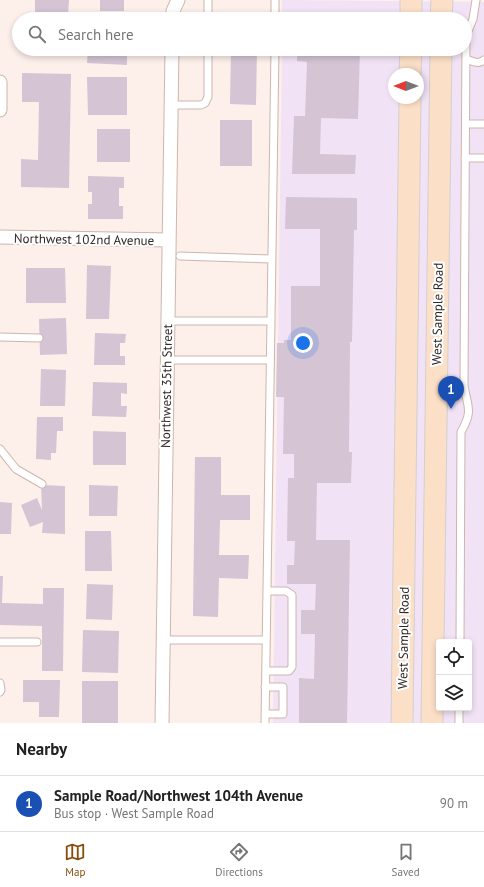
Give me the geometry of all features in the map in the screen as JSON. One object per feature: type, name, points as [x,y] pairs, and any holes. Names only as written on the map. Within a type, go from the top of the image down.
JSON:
[{"type":"main road","points":[[411,0],[411,12]]},
{"type":"main road","points":[[441,12],[442,0]]},
{"type":"main road","points":[[410,68],[411,56]]},
{"type":"main road","name":"West Sample Road","points":[[432,723],[441,56]]},
{"type":"main road","name":"West Sample Road","points":[[402,722],[410,104]]},
{"type":"main road","points":[[408,306],[417,376],[423,384],[436,391]]},
{"type":"main road","points":[[406,389],[417,400],[421,409],[435,465]]},
{"type":"street","points":[[173,12],[178,0]]},
{"type":"street","name":"Northwest 35th Street","points":[[162,723],[172,56]]},
{"type":"street","points":[[0,82],[0,110]]},
{"type":"street","name":"Northwest 102nd Avenue","points":[[0,237],[168,240]]},
{"type":"lane","points":[[208,0],[208,12]]},
{"type":"lane","points":[[275,0],[275,12]]},
{"type":"lane","points":[[472,21],[476,0]]},
{"type":"lane","points":[[171,105],[201,105],[205,103],[208,96],[208,56]]},
{"type":"lane","points":[[265,723],[275,56]]},
{"type":"lane","points":[[460,639],[461,432],[466,424],[470,408],[465,390],[464,378],[466,59],[475,62],[482,62],[484,60]]},
{"type":"lane","points":[[466,124],[484,124]]},
{"type":"lane","points":[[465,158],[484,158]]},
{"type":"lane","points":[[180,256],[272,259]]},
{"type":"lane","points":[[167,321],[271,321]]},
{"type":"lane","points":[[0,337],[39,338]]},
{"type":"lane","points":[[167,360],[270,360]]},
{"type":"lane","points":[[436,391],[465,390]]},
{"type":"lane","points":[[0,449],[16,469],[42,484]]},
{"type":"lane","points":[[266,671],[289,671],[292,667],[292,595],[286,591],[267,591]]},
{"type":"lane","points":[[163,640],[266,640]]},
{"type":"lane","points":[[0,642],[37,642]]},
{"type":"lane","points":[[0,683],[0,692]]},
{"type":"lane","points":[[265,714],[283,714],[283,687],[266,687]]},
{"type":"lane","points":[[459,711],[459,723]]},
{"type":"shaded area","points":[[282,0],[484,2],[484,723],[273,723],[282,56],[472,56],[472,12],[282,12]]},
{"type":"building","points":[[35,0],[69,0],[68,12],[35,12]]},
{"type":"building","points":[[100,0],[124,0],[124,11],[100,11]]},
{"type":"building","points":[[88,56],[127,56],[127,65],[87,63]]},
{"type":"building","points":[[231,56],[257,56],[256,105],[230,104]]},
{"type":"building","points":[[297,56],[360,56],[358,119],[321,118],[320,154],[356,155],[355,174],[292,174],[294,116],[305,116],[307,62],[297,61]]},
{"type":"building","points":[[22,73],[71,74],[69,188],[21,187],[21,159],[38,160],[39,102],[22,102]]},
{"type":"building","points":[[87,77],[127,77],[127,115],[88,115]]},
{"type":"building","points":[[220,120],[252,120],[252,166],[220,166]]},
{"type":"building","points":[[97,129],[130,129],[130,162],[97,162]]},
{"type":"building","points":[[88,176],[124,177],[124,188],[119,188],[119,206],[123,206],[123,219],[88,219],[88,204],[92,204],[92,192],[88,192]]},
{"type":"building","points":[[286,197],[357,198],[357,230],[354,230],[352,342],[350,342],[349,452],[352,452],[351,483],[317,483],[316,540],[350,540],[347,723],[299,723],[299,678],[314,679],[315,634],[301,634],[301,610],[315,610],[316,584],[287,584],[287,565],[294,565],[295,541],[287,541],[288,478],[294,478],[294,454],[283,454],[284,397],[276,397],[277,343],[284,343],[284,340],[291,340],[291,286],[320,286],[320,229],[285,229]]},
{"type":"building","points":[[87,265],[111,266],[109,319],[86,319]]},
{"type":"building","points":[[26,268],[65,268],[66,303],[26,303]]},
{"type":"building","points":[[66,318],[67,354],[40,355],[39,319]]},
{"type":"building","points":[[95,333],[126,334],[125,343],[120,343],[120,356],[125,356],[125,365],[94,365]]},
{"type":"building","points":[[41,369],[66,370],[65,406],[40,406]]},
{"type":"building","points":[[93,382],[127,383],[127,394],[121,393],[121,406],[127,406],[126,417],[92,416]]},
{"type":"building","points":[[37,417],[63,417],[63,431],[57,431],[56,453],[51,453],[51,460],[36,459]]},
{"type":"building","points":[[93,431],[126,432],[126,465],[93,465]]},
{"type":"building","points":[[195,457],[221,457],[221,495],[250,495],[250,520],[220,520],[219,555],[249,555],[248,579],[219,578],[218,617],[193,616]]},
{"type":"building","points":[[41,485],[65,486],[65,534],[42,533],[43,522],[30,527],[21,505],[37,498],[42,510]]},
{"type":"building","points":[[89,485],[118,486],[117,516],[89,516]]},
{"type":"building","points":[[0,502],[12,503],[11,534],[0,534]]},
{"type":"building","points":[[85,531],[111,531],[112,571],[85,571]]},
{"type":"building","points":[[0,576],[3,576],[2,603],[43,604],[43,588],[64,588],[63,671],[42,671],[42,626],[0,625]]},
{"type":"building","points":[[87,584],[113,585],[112,620],[86,619]]},
{"type":"building","points":[[83,630],[119,631],[118,673],[82,672]]},
{"type":"building","points":[[23,680],[60,680],[59,717],[39,717],[39,702],[23,702]]},
{"type":"building","points":[[82,681],[118,681],[118,723],[82,723]]},
{"type":"place","name":"Sample Road/Northwest 104th Avenue","points":[[451,409]]}]
